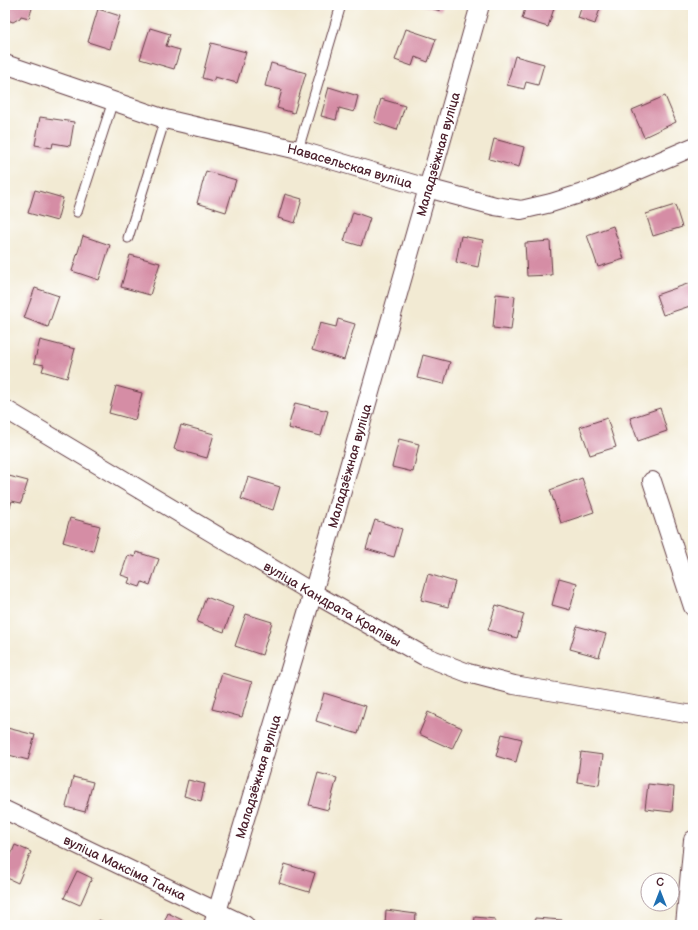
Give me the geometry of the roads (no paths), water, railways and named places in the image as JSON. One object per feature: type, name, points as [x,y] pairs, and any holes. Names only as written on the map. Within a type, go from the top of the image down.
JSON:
[{"type":"street","name":"Маладзёжная вуліца","points":[[214,918],[313,593],[480,5]]},
{"type":"street","name":"Навасельская вуліца","points":[[5,64],[164,119],[298,150],[427,188],[495,206],[521,210],[551,203],[592,190],[693,147]]},
{"type":"street","name":"вуліца Кандрата Крапівы","points":[[5,409],[313,593],[424,656],[468,673],[514,685],[693,715]]},
{"type":"street","points":[[652,480],[693,607]]},
{"type":"street","name":"вуліца Максіма Танка","points":[[5,810],[214,918],[245,925]]},
{"type":"street","points":[[685,925],[693,840]]},
{"type":"lane","points":[[298,150],[341,5]]},
{"type":"lane","points":[[77,212],[113,102]]},
{"type":"lane","points":[[128,238],[164,119]]}]
